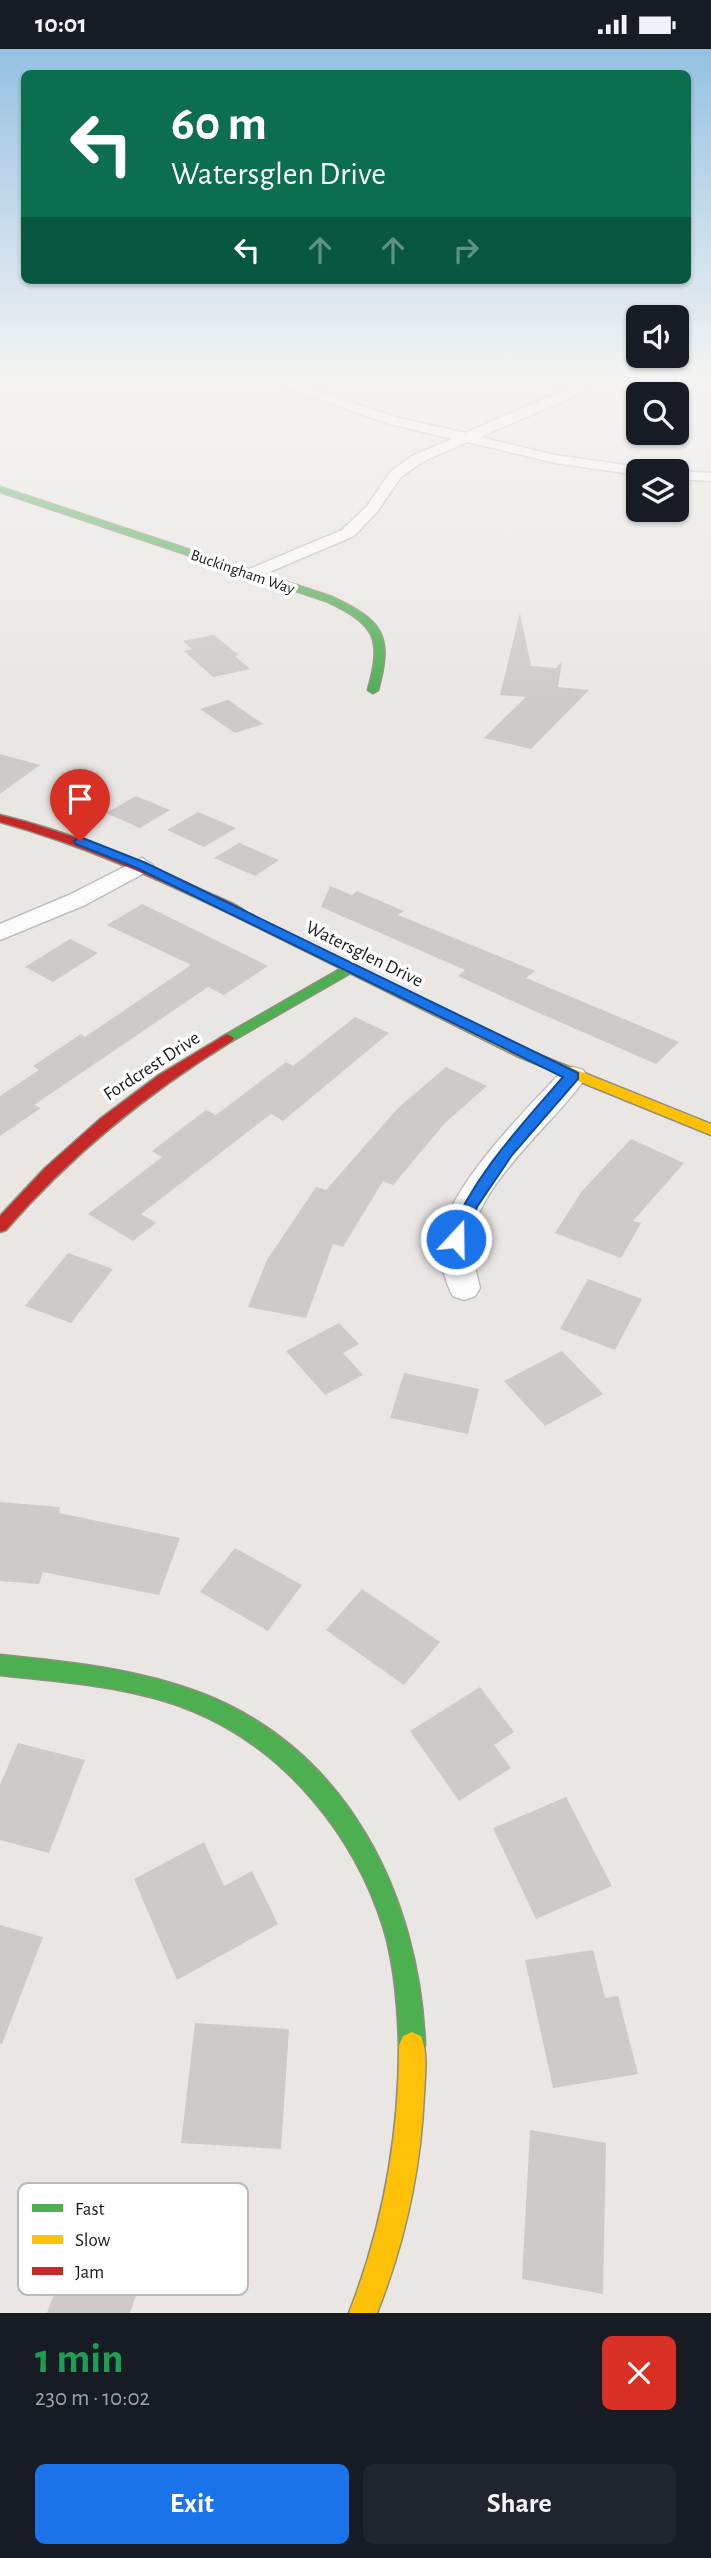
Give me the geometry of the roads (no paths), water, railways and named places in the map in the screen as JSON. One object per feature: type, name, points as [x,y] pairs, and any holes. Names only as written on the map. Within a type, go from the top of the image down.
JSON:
[{"type":"street","points":[[253,574],[348,533],[366,516],[389,486]]},
{"type":"street","name":"Buckingham Way","points":[[0,489],[351,608],[379,626],[384,650],[373,690]]},
{"type":"street","name":"Watersglen Drive","points":[[0,818],[57,833],[142,865],[573,1076],[711,1130]]},
{"type":"street","points":[[0,933],[77,900],[142,865]]},
{"type":"street","name":"Fordcrest Drive","points":[[0,1226],[38,1181],[68,1152],[137,1096],[349,968]]},
{"type":"street","points":[[464,1288],[456,1239],[460,1223],[507,1152],[573,1076]]},
{"type":"street","points":[[0,1665],[77,1673],[172,1693],[257,1733],[301,1771],[335,1810],[368,1864],[396,1930],[409,2006],[411,2088],[400,2209],[363,2313]]}]
